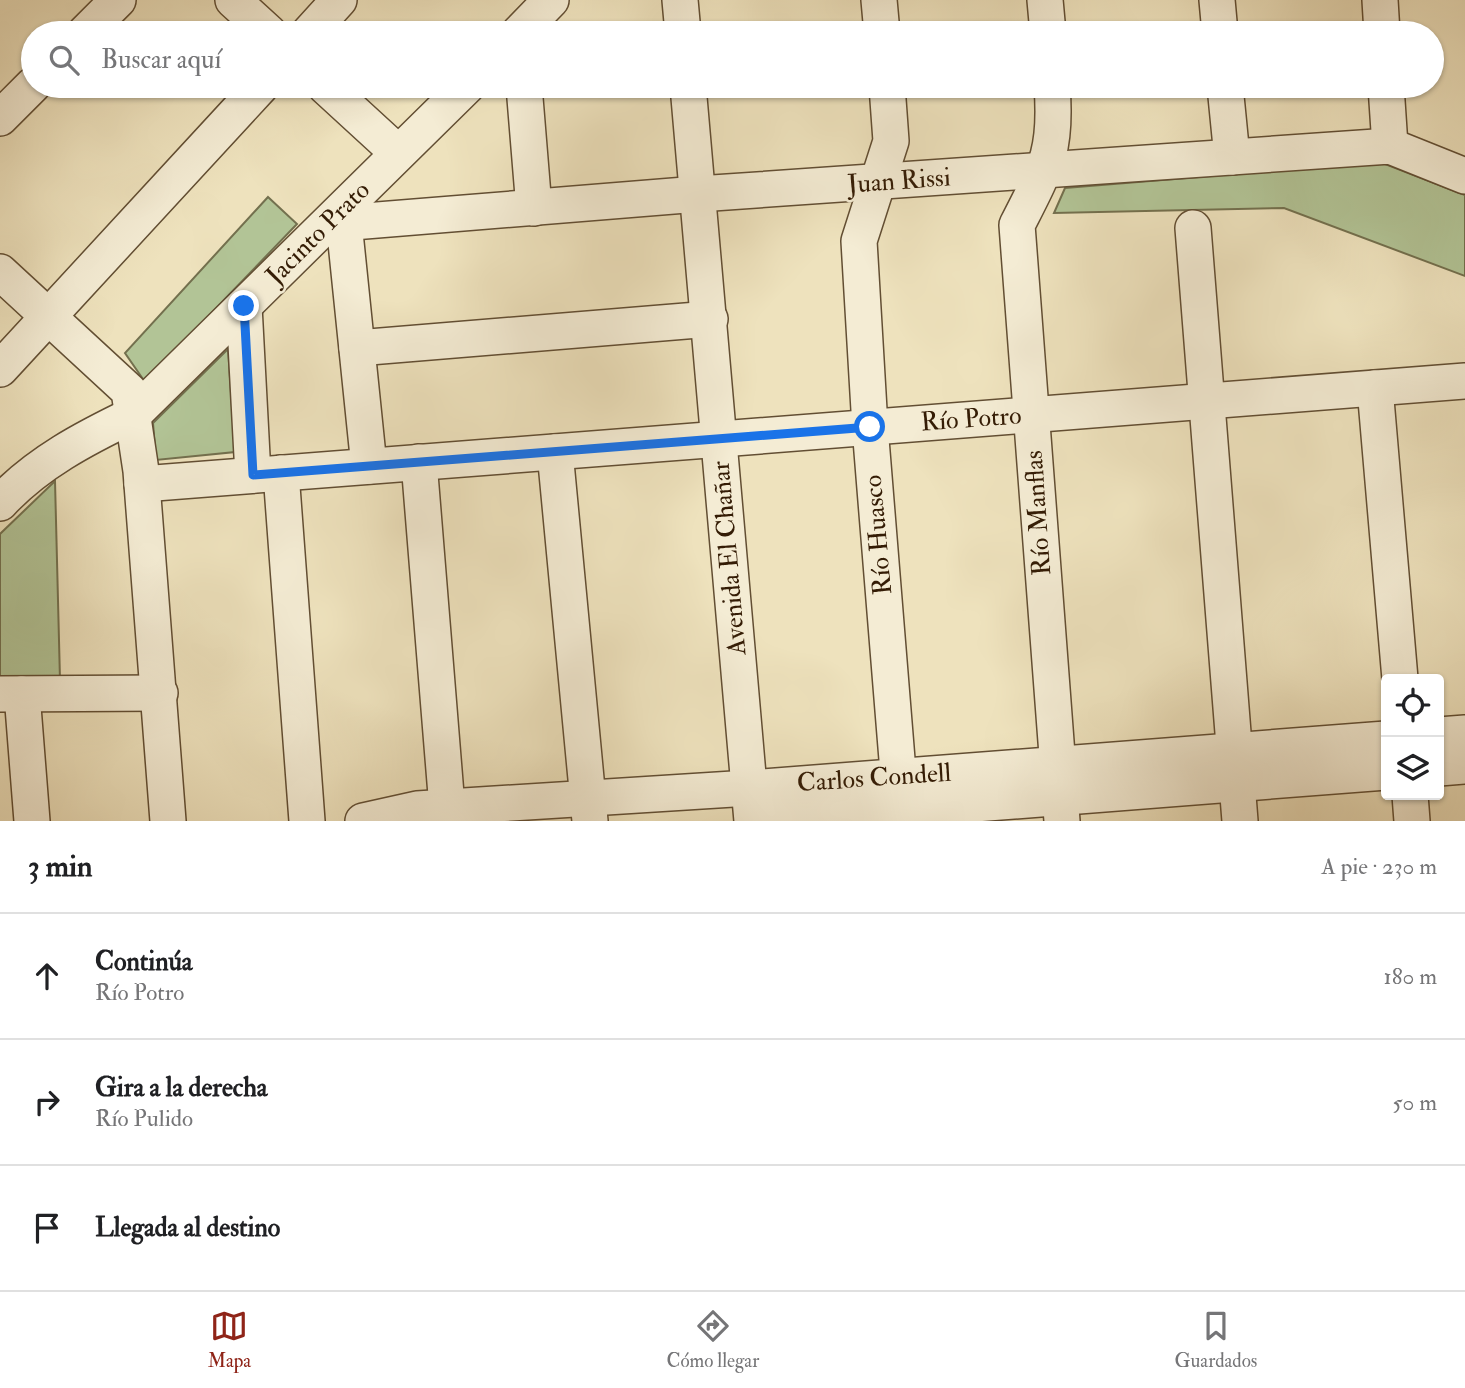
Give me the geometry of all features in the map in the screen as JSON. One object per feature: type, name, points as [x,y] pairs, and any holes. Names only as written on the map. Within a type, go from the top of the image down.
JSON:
[{"type":"street","points":[[97,21],[118,0]]},
{"type":"street","points":[[233,0],[256,21]]},
{"type":"street","points":[[320,21],[339,0]]},
{"type":"street","points":[[531,21],[551,0]]},
{"type":"street","points":[[680,0],[682,21]]},
{"type":"street","points":[[879,0],[881,21]]},
{"type":"street","points":[[1045,0],[1047,21]]},
{"type":"street","points":[[1217,0],[1219,21]]},
{"type":"street","points":[[1380,0],[1381,21]]},
{"type":"street","points":[[0,118],[21,97]]},
{"type":"street","points":[[0,369],[250,98]]},
{"type":"street","points":[[339,98],[398,153]]},
{"type":"street","name":"Jacinto Prato","points":[[0,503],[13,488],[77,442],[133,415],[244,306],[336,224],[398,153],[455,98]]},
{"type":"street","points":[[525,98],[534,208]]},
{"type":"street","name":"Avenida El Chañar","points":[[689,98],[753,810]]},
{"type":"street","name":"Río Huasco","points":[[888,98],[891,141],[880,184],[859,241],[870,427],[900,802]]},
{"type":"street","name":"Río Manflas","points":[[1053,98],[1055,127],[1046,169],[1017,225],[1060,794]]},
{"type":"street","points":[[1226,98],[1232,157]]},
{"type":"street","points":[[1387,98],[1391,146]]},
{"type":"street","name":"Juan Rissi","points":[[336,224],[698,194],[880,184],[1046,169],[1391,146],[1465,176]]},
{"type":"street","points":[[336,224],[357,348],[369,466]]},
{"type":"street","points":[[1193,228],[1240,821]]},
{"type":"street","points":[[0,272],[129,391],[142,484],[160,693],[167,821]]},
{"type":"street","points":[[244,306],[267,474],[307,821]]},
{"type":"street","points":[[357,348],[710,320]]},
{"type":"street","name":"Río Potro","points":[[142,484],[1465,381]]},
{"type":"street","points":[[1374,388],[1400,674]]},
{"type":"street","points":[[555,452],[589,808]]},
{"type":"street","points":[[419,462],[447,807]]},
{"type":"street","points":[[32,821],[11,694],[160,693]]},
{"type":"street","points":[[1444,735],[1465,733]]},
{"type":"street","name":"Carlos Condell","points":[[363,821],[397,812],[447,807],[753,810],[1060,794],[1236,767],[1381,740]]},
{"type":"street","points":[[1444,768],[1465,766]]},
{"type":"street","name":"Carlos Condell","points":[[1236,767],[1381,772]]},
{"type":"street","points":[[1410,800],[1412,821]]},
{"type":"green space","points":[[1380,162],[1465,195],[1465,276],[1284,208],[1054,213],[1065,188]]},
{"type":"green space","points":[[268,197],[297,224],[145,382],[125,353]]},
{"type":"green space","points":[[228,349],[235,452],[156,460],[153,423]]},
{"type":"green space","points":[[55,481],[60,680],[0,682],[0,534]]},
{"type":"route","points":[[244,306],[253,475],[870,427]]}]
